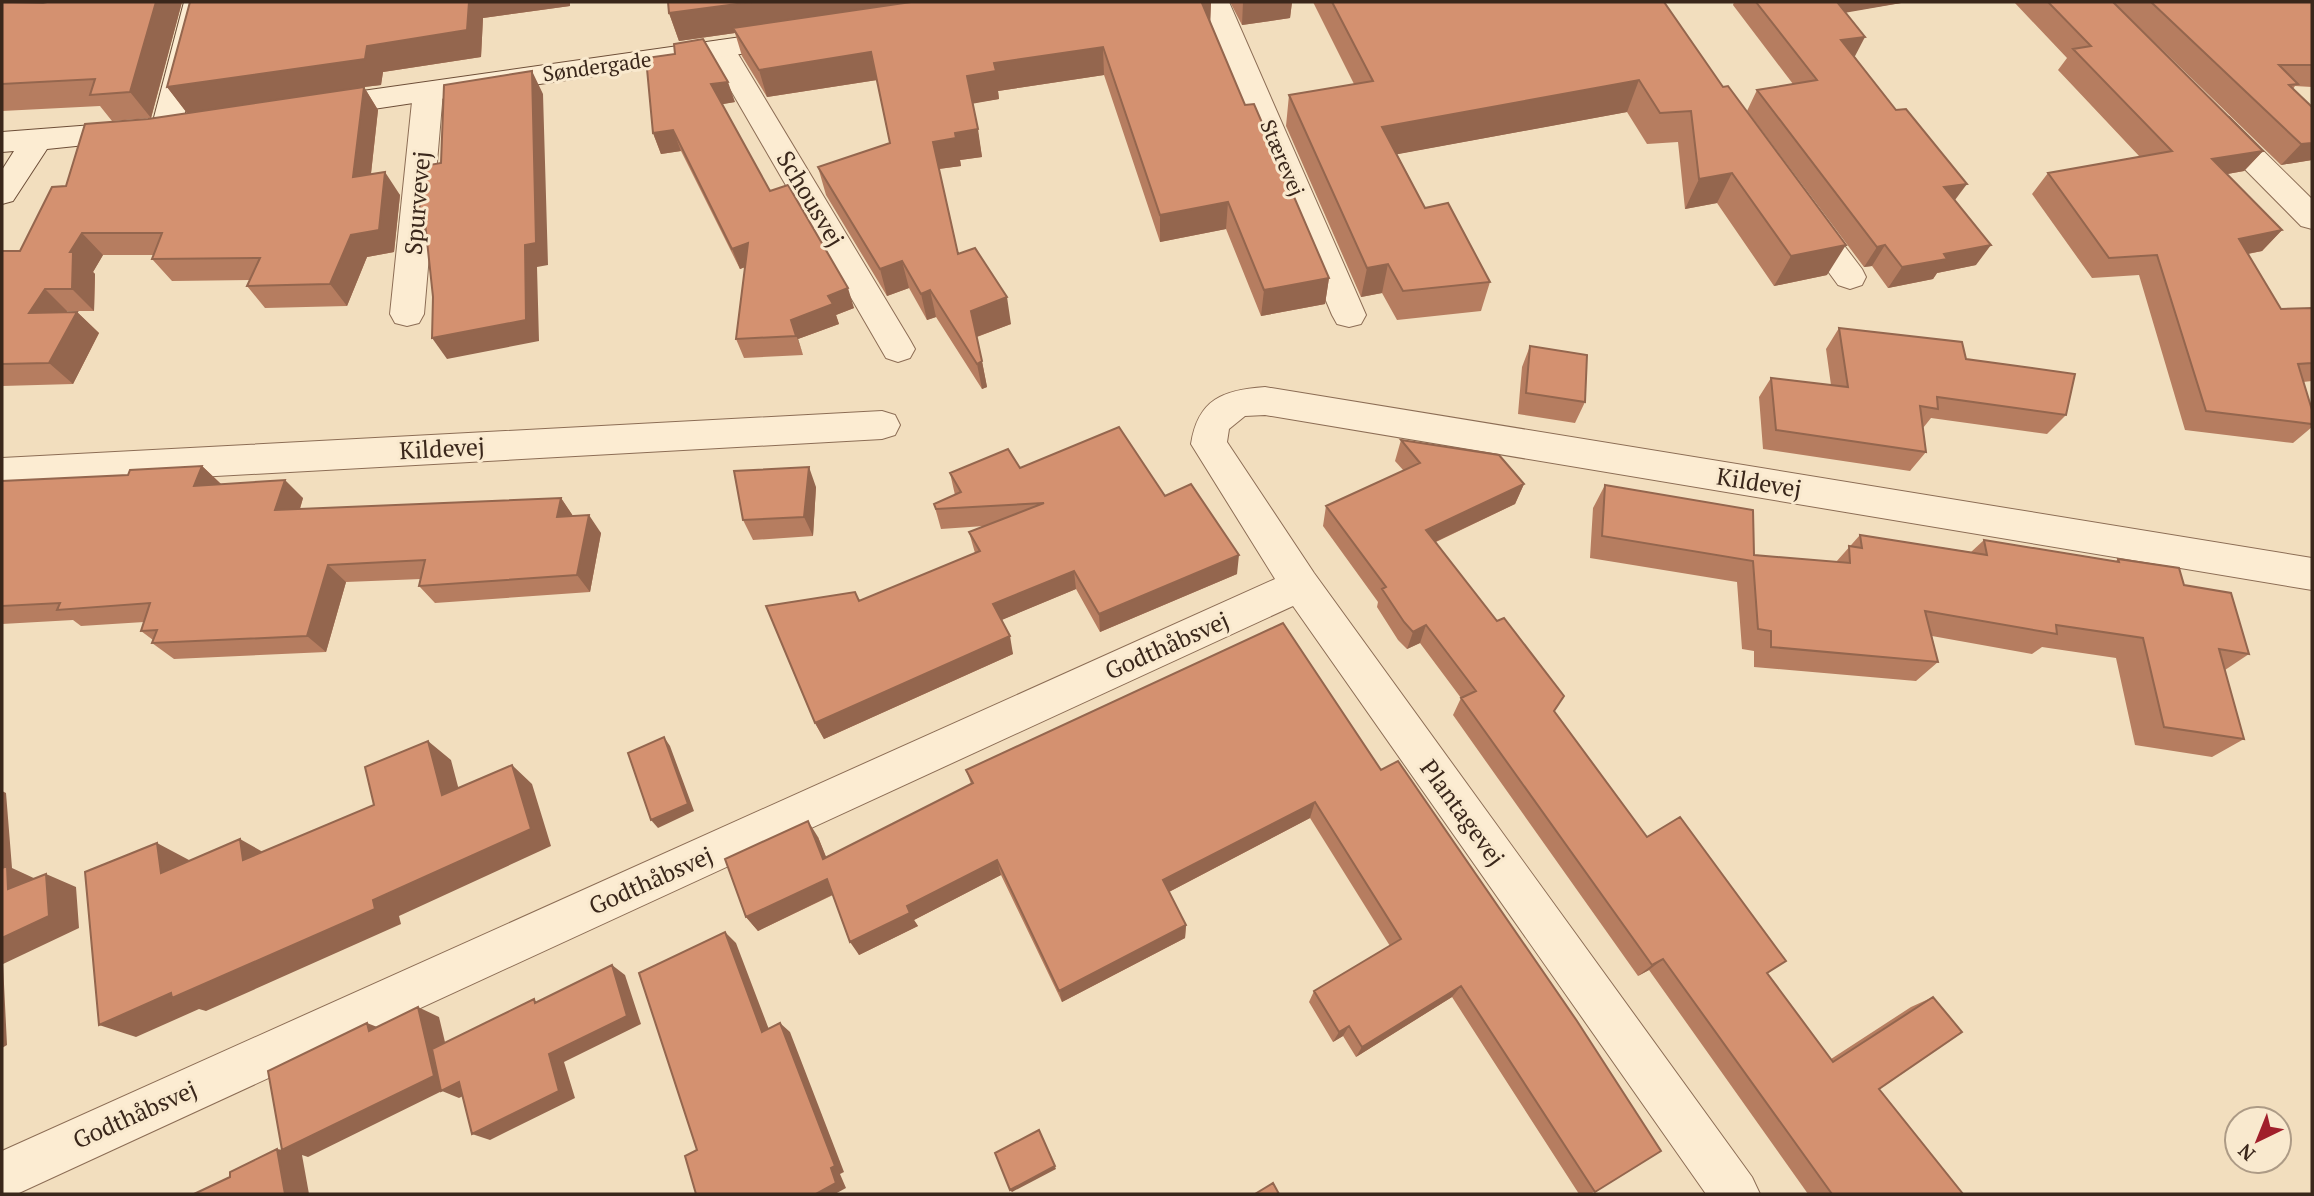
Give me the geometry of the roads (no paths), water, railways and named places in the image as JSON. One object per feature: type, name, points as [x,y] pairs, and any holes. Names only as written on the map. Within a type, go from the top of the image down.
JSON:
[{"type":"street","points":[[2,142],[179,127],[198,2]]},
{"type":"street","name":"Stærevej","points":[[1215,2],[1349,315]]},
{"type":"street","name":"Søndergade","points":[[296,111],[822,34]]},
{"type":"street","name":"Schousvej","points":[[721,49],[898,349]]},
{"type":"street","name":"Spurvevej","points":[[407,314],[428,92]]},
{"type":"street","points":[[2200,107],[2312,218]]},
{"type":"street","points":[[2,192],[37,141]]},
{"type":"street","points":[[1793,200],[1850,277]]},
{"type":"street","name":"Kildevej","points":[[1212,423],[1237,403],[1265,401],[2312,574]]},
{"type":"street","name":"Plantagevej","points":[[1212,423],[1209,444],[1300,585],[1735,1194]]},
{"type":"street","name":"Kildevej","points":[[2,473],[883,425]]},
{"type":"street","name":"Godthåbsvej","points":[[2,1176],[1300,585]]}]
